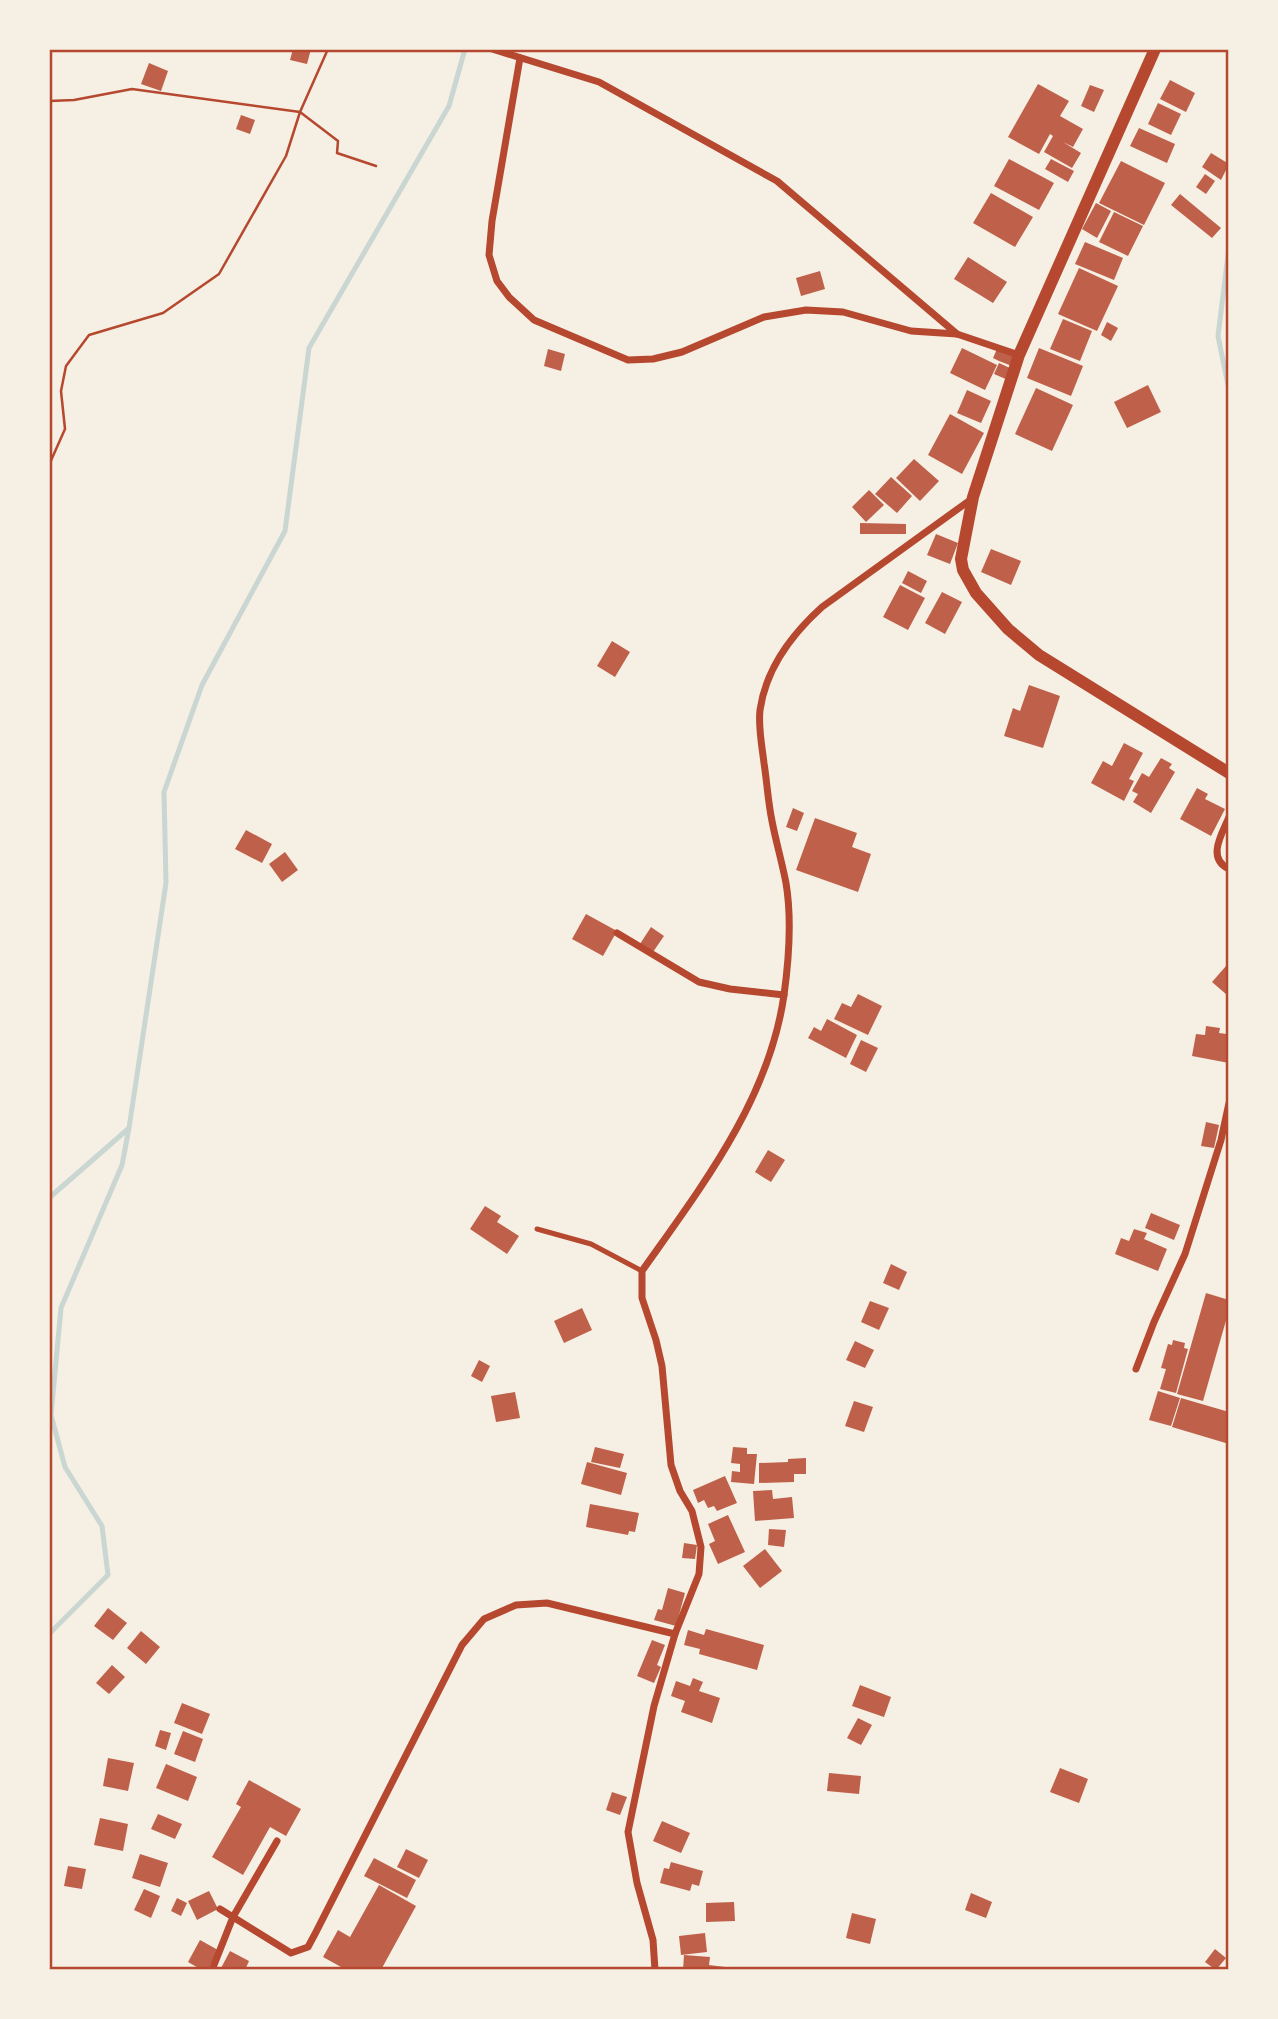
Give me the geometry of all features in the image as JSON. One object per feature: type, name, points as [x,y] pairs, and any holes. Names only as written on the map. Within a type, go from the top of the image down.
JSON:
[{"type":"street","points":[[492,49],[598,82],[777,181],[957,334]]},
{"type":"street","points":[[1155,49],[1019,355],[973,497],[963,543],[963,570],[989,609],[1039,655],[1229,773]]},
{"type":"street","points":[[520,58],[492,221],[489,255],[497,281],[509,298],[534,320],[628,360],[653,359],[682,352],[764,317],[806,310],[843,312],[911,331],[957,334],[1019,355]]},
{"type":"street","points":[[655,1970],[653,1940],[637,1883],[628,1832],[651,1719],[675,1634],[699,1574],[701,1546],[692,1511],[680,1490],[671,1465],[662,1366],[642,1298],[642,1271],[733,1137],[764,1073],[775,1039],[784,995],[788,905],[772,819],[760,711],[765,689],[776,663],[799,628],[822,607],[973,497]]},
{"type":"street","points":[[1229,817],[1216,853],[1221,864],[1229,869]]},
{"type":"street","points":[[617,933],[699,982],[730,989],[784,995]]},
{"type":"street","points":[[1136,1368],[1185,1254],[1221,1140],[1229,1103]]},
{"type":"street","points":[[220,1909],[291,1953],[307,1947],[462,1645],[484,1619],[516,1605],[547,1603],[675,1634]]},
{"type":"street","points":[[212,1970],[233,1917],[277,1841]]},
{"type":"lane","points":[[537,1229],[591,1244],[642,1271]]},
{"type":"path","points":[[49,465],[65,429],[61,391],[66,366],[89,335],[163,313],[219,274],[286,156],[300,112],[328,49]]},
{"type":"path","points":[[49,101],[74,100],[132,89],[300,112],[338,141],[337,153],[376,166]]},
{"type":"building","points":[[293,49],[311,49],[307,64],[290,60]]},
{"type":"building","points":[[149,63],[168,71],[161,91],[141,84]]},
{"type":"building","points":[[1170,80],[1195,93],[1186,112],[1160,99]]},
{"type":"building","points":[[1038,84],[1069,101],[1060,116],[1083,129],[1073,147],[1063,142],[1081,153],[1072,168],[1044,152],[1053,136],[1050,134],[1039,154],[1008,137]]},
{"type":"building","points":[[1090,85],[1104,90],[1094,112],[1081,106]]},
{"type":"building","points":[[1158,103],[1181,114],[1171,135],[1148,124]]},
{"type":"building","points":[[241,115],[255,120],[250,134],[236,129]]},
{"type":"building","points":[[1139,128],[1175,144],[1167,163],[1130,146]]},
{"type":"building","points":[[1211,153],[1229,164],[1221,180],[1202,167]]},
{"type":"building","points":[[1009,159],[1054,183],[1039,210],[994,186]]},
{"type":"building","points":[[1051,159],[1074,171],[1068,182],[1045,169]]},
{"type":"building","points":[[1121,161],[1165,183],[1144,225],[1099,203]]},
{"type":"building","points":[[1205,174],[1215,181],[1206,194],[1196,187]]},
{"type":"building","points":[[991,193],[1033,217],[1015,247],[973,223]]},
{"type":"building","points":[[1180,194],[1221,228],[1212,238],[1171,205]]},
{"type":"building","points":[[1096,203],[1111,211],[1097,238],[1082,229]]},
{"type":"building","points":[[1114,212],[1143,226],[1128,256],[1099,242]]},
{"type":"building","points":[[1085,242],[1123,258],[1114,280],[1075,264]]},
{"type":"building","points":[[968,257],[1007,282],[993,303],[954,279]]},
{"type":"building","points":[[1079,268],[1118,286],[1097,331],[1058,314]]},
{"type":"building","points":[[820,271],[825,289],[801,296],[796,278]]},
{"type":"building","points":[[1063,319],[1092,331],[1080,361],[1050,349]]},
{"type":"building","points":[[1107,322],[1118,328],[1111,341],[1101,335]]},
{"type":"building","points":[[962,348],[997,365],[985,390],[950,373]]},
{"type":"building","points":[[1039,348],[1083,366],[1071,396],[1027,378]]},
{"type":"building","points":[[548,349],[565,354],[561,371],[544,366]]},
{"type":"building","points":[[997,349],[1016,356],[1012,366],[993,358]]},
{"type":"building","points":[[999,363],[1012,369],[1008,380],[994,374]]},
{"type":"building","points":[[1148,385],[1161,412],[1127,428],[1114,402]]},
{"type":"building","points":[[1036,388],[1073,405],[1052,451],[1015,434]]},
{"type":"building","points":[[967,390],[991,401],[981,423],[957,413]]},
{"type":"building","points":[[950,414],[984,433],[962,474],[928,455]]},
{"type":"building","points":[[914,459],[939,481],[920,501],[896,478]]},
{"type":"building","points":[[891,477],[912,496],[897,513],[875,494]]},
{"type":"building","points":[[869,490],[884,505],[866,522],[852,507]]},
{"type":"building","points":[[860,523],[906,524],[906,534],[860,534]]},
{"type":"building","points":[[936,534],[958,543],[950,564],[927,555]]},
{"type":"building","points":[[991,549],[1021,561],[1011,585],[981,572]]},
{"type":"building","points":[[908,571],[927,581],[921,593],[902,583]]},
{"type":"building","points":[[900,585],[925,598],[908,630],[883,617]]},
{"type":"building","points":[[942,592],[962,602],[945,634],[925,623]]},
{"type":"building","points":[[612,641],[630,652],[615,677],[597,666]]},
{"type":"building","points":[[1029,685],[1060,696],[1043,748],[1004,736],[1013,708],[1020,711]]},
{"type":"building","points":[[1124,743],[1143,753],[1129,779],[1134,781],[1124,801],[1091,783],[1103,761],[1112,766]]},
{"type":"building","points":[[1161,758],[1172,764],[1169,768],[1175,772],[1151,813],[1133,802],[1138,794],[1132,791],[1142,773],[1149,777]]},
{"type":"building","points":[[1197,788],[1208,794],[1205,799],[1225,809],[1211,836],[1180,819]]},
{"type":"building","points":[[793,808],[804,813],[797,831],[786,827]]},
{"type":"building","points":[[815,818],[857,833],[852,847],[871,854],[858,892],[796,870]]},
{"type":"building","points":[[246,830],[272,844],[262,863],[235,849]]},
{"type":"building","points":[[285,852],[298,870],[282,882],[269,864]]},
{"type":"building","points":[[586,914],[617,931],[603,956],[572,939]]},
{"type":"building","points":[[651,927],[664,936],[653,952],[640,944]]},
{"type":"building","points":[[1226,966],[1229,969],[1227,995],[1212,982]]},
{"type":"building","points":[[858,994],[882,1006],[868,1035],[834,1019],[842,1003],[851,1007]]},
{"type":"building","points":[[827,1019],[857,1035],[846,1058],[808,1038],[814,1027],[821,1031]]},
{"type":"building","points":[[1206,1026],[1220,1028],[1219,1033],[1227,1034],[1229,1063],[1192,1056],[1196,1034],[1205,1035]]},
{"type":"building","points":[[861,1040],[878,1048],[866,1072],[850,1064]]},
{"type":"building","points":[[1206,1122],[1219,1125],[1214,1148],[1201,1146]]},
{"type":"building","points":[[768,1150],[785,1160],[771,1182],[755,1172]]},
{"type":"building","points":[[485,1206],[501,1216],[497,1222],[519,1236],[507,1254],[470,1229]]},
{"type":"building","points":[[1151,1213],[1180,1225],[1174,1240],[1145,1228]]},
{"type":"building","points":[[1134,1229],[1147,1233],[1144,1239],[1167,1249],[1158,1271],[1115,1254],[1121,1238],[1129,1241]]},
{"type":"building","points":[[891,1264],[907,1272],[899,1290],[883,1283]]},
{"type":"building","points":[[1206,1293],[1229,1300],[1229,1310],[1203,1401],[1177,1394]]},
{"type":"building","points":[[870,1301],[889,1308],[879,1330],[861,1322]]},
{"type":"building","points":[[582,1308],[592,1330],[564,1343],[554,1321]]},
{"type":"building","points":[[1173,1340],[1185,1343],[1184,1348],[1188,1349],[1176,1393],[1160,1389],[1166,1369],[1161,1368],[1168,1344],[1172,1345]]},
{"type":"building","points":[[855,1341],[874,1350],[865,1368],[846,1360]]},
{"type":"building","points":[[479,1360],[490,1366],[482,1382],[471,1376]]},
{"type":"building","points":[[1158,1391],[1180,1398],[1171,1426],[1149,1420]]},
{"type":"building","points":[[515,1392],[520,1418],[496,1422],[491,1396]]},
{"type":"building","points":[[1181,1398],[1229,1412],[1229,1444],[1172,1427]]},
{"type":"building","points":[[854,1401],[873,1407],[864,1432],[845,1426]]},
{"type":"building","points":[[595,1447],[624,1454],[620,1468],[591,1462]]},
{"type":"building","points":[[733,1447],[747,1448],[747,1454],[757,1454],[754,1484],[731,1482],[732,1471],[740,1472],[740,1464],[731,1463]]},
{"type":"building","points":[[806,1458],[806,1474],[794,1474],[794,1482],[759,1483],[759,1463]]},
{"type":"building","points":[[587,1462],[627,1473],[621,1495],[581,1484]]},
{"type":"building","points":[[725,1476],[737,1503],[717,1511],[714,1506],[708,1508],[704,1500],[698,1503],[693,1490]]},
{"type":"building","points":[[772,1490],[773,1499],[792,1497],[794,1518],[755,1521],[753,1491]]},
{"type":"building","points":[[590,1504],[639,1513],[635,1532],[629,1531],[628,1535],[586,1527]]},
{"type":"building","points":[[728,1515],[745,1552],[718,1564],[709,1544],[715,1541],[708,1524]]},
{"type":"building","points":[[769,1529],[786,1530],[784,1547],[768,1545]]},
{"type":"building","points":[[684,1543],[697,1545],[695,1559],[682,1558]]},
{"type":"building","points":[[765,1549],[782,1571],[760,1588],[743,1566]]},
{"type":"building","points":[[668,1588],[685,1593],[676,1626],[654,1620],[658,1609],[662,1610]]},
{"type":"building","points":[[108,1608],[127,1623],[113,1640],[94,1626]]},
{"type":"building","points":[[706,1629],[764,1645],[757,1670],[699,1654],[700,1649],[684,1645],[688,1630],[704,1635]]},
{"type":"building","points":[[141,1631],[160,1647],[146,1664],[127,1648]]},
{"type":"building","points":[[652,1640],[665,1645],[657,1665],[661,1667],[654,1683],[637,1676]]},
{"type":"building","points":[[112,1665],[125,1677],[109,1694],[96,1683]]},
{"type":"building","points":[[693,1678],[703,1682],[699,1691],[720,1698],[712,1723],[681,1712],[685,1701],[671,1696],[676,1681],[690,1686]]},
{"type":"building","points":[[860,1685],[891,1697],[884,1717],[852,1706]]},
{"type":"building","points":[[182,1703],[210,1714],[202,1734],[174,1723]]},
{"type":"building","points":[[858,1718],[872,1725],[861,1745],[847,1738]]},
{"type":"building","points":[[160,1730],[171,1733],[166,1750],[155,1746]]},
{"type":"building","points":[[183,1731],[203,1739],[195,1762],[174,1754]]},
{"type":"building","points":[[108,1758],[134,1763],[128,1791],[103,1786]]},
{"type":"building","points":[[166,1764],[197,1777],[188,1801],[156,1788]]},
{"type":"building","points":[[1060,1768],[1088,1779],[1079,1803],[1050,1792]]},
{"type":"building","points":[[829,1773],[861,1776],[859,1794],[827,1791]]},
{"type":"building","points":[[249,1780],[301,1809],[286,1836],[270,1827],[243,1875],[212,1857],[241,1807],[236,1804]]},
{"type":"building","points":[[612,1792],[627,1797],[620,1815],[606,1810]]},
{"type":"building","points":[[158,1814],[182,1824],[175,1839],[151,1829]]},
{"type":"building","points":[[100,1818],[128,1824],[123,1851],[94,1845]]},
{"type":"building","points":[[662,1821],[690,1833],[681,1853],[653,1841]]},
{"type":"building","points":[[406,1849],[428,1860],[419,1878],[397,1867]]},
{"type":"building","points":[[140,1854],[168,1863],[160,1887],[132,1878]]},
{"type":"building","points":[[374,1858],[416,1880],[407,1898],[364,1876]]},
{"type":"building","points":[[671,1862],[703,1871],[699,1886],[692,1884],[690,1891],[660,1883],[664,1868],[669,1869]]},
{"type":"building","points":[[68,1866],[86,1869],[82,1889],[64,1886]]},
{"type":"building","points":[[379,1885],[416,1906],[382,1968],[385,1970],[339,1970],[341,1967],[323,1957],[338,1930],[350,1937]]},
{"type":"building","points":[[144,1889],[160,1896],[151,1918],[134,1910]]},
{"type":"building","points":[[209,1891],[218,1909],[197,1920],[188,1901]]},
{"type":"building","points":[[971,1893],[992,1902],[986,1918],[965,1910]]},
{"type":"building","points":[[177,1898],[187,1903],[181,1916],[171,1911]]},
{"type":"building","points":[[734,1902],[735,1921],[706,1922],[706,1903]]},
{"type":"building","points":[[852,1913],[876,1919],[870,1944],[846,1938]]},
{"type":"building","points":[[705,1933],[707,1952],[681,1955],[679,1936]]},
{"type":"building","points":[[200,1940],[218,1950],[208,1970],[202,1970],[188,1962]]},
{"type":"building","points":[[1215,1949],[1226,1958],[1216,1970],[1205,1962]]},
{"type":"building","points":[[230,1951],[249,1961],[245,1970],[220,1970]]},
{"type":"building","points":[[684,1955],[710,1957],[709,1965],[725,1967],[725,1970],[683,1970]]},
{"type":"waterway","points":[[49,1634],[108,1575],[102,1526],[65,1467],[51,1415],[61,1308],[122,1165],[129,1128],[166,883],[164,792],[202,685],[285,531],[309,348],[449,106],[465,49]]},
{"type":"waterway","points":[[1229,247],[1218,336],[1229,390]]},
{"type":"waterway","points":[[49,1198],[128,1129]]}]
